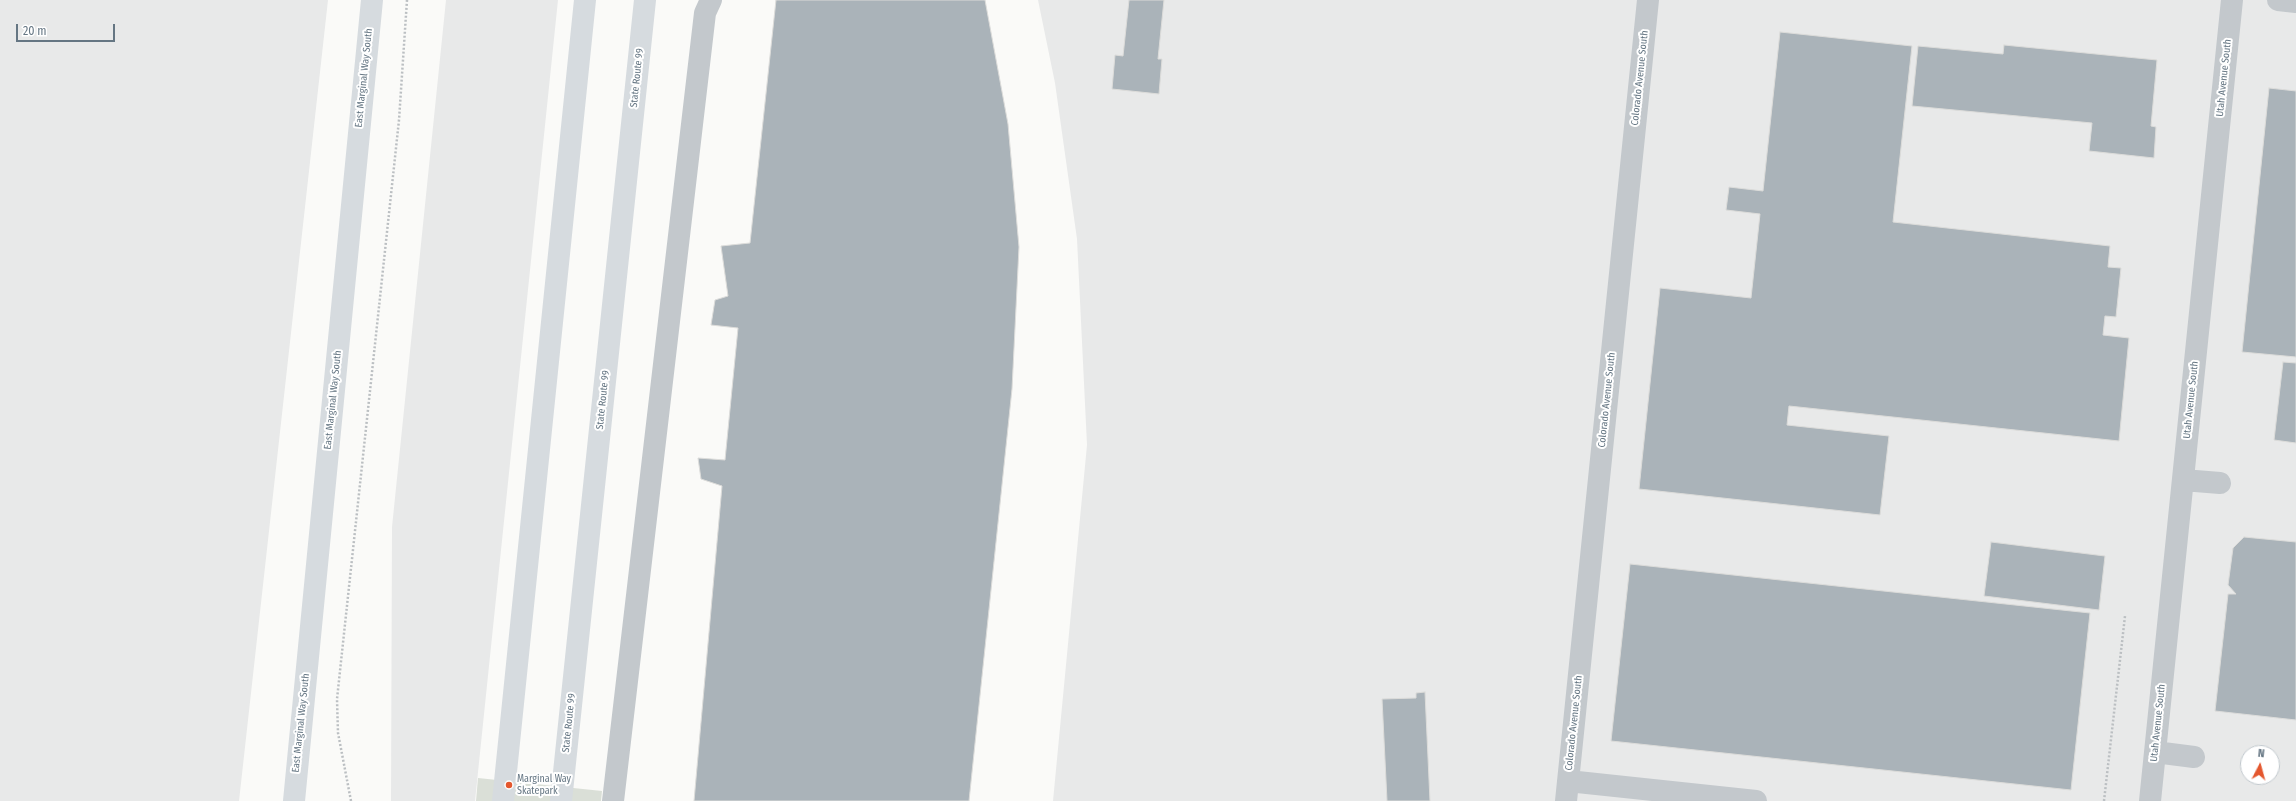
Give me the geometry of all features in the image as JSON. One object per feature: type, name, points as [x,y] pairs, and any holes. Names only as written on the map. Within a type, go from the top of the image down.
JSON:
[{"type":"main road","name":"East Marginal Way South","points":[[294,801],[372,0]]},
{"type":"main road","points":[[503,801],[585,0]]},
{"type":"main road","name":"State Route 99","points":[[561,801],[645,0]]},
{"type":"street","points":[[614,797],[705,13],[711,0]]},
{"type":"street","name":"Colorado Avenue South","points":[[1567,791],[1648,0]]},
{"type":"street","name":"Utah Avenue South","points":[[2150,801],[2232,0]]},
{"type":"street","points":[[2278,0],[2296,2]]},
{"type":"street","points":[[2183,480],[2220,483]]},
{"type":"street","points":[[2155,752],[2194,756]]},
{"type":"street","points":[[1567,791],[1756,801]]},
{"type":"path","points":[[351,801],[338,733],[337,699],[399,120],[407,0]]},
{"type":"path","points":[[2104,801],[2125,616]]},
{"type":"shaded area","points":[[0,0],[328,0],[239,801],[0,801]]},
{"type":"shaded area","points":[[446,0],[558,0],[475,801],[391,801],[392,527]]},
{"type":"shaded area","points":[[1038,0],[2296,0],[2296,801],[1053,801],[1087,445],[1077,239],[1055,83]]},
{"type":"shaded area","name":"Marginal Way Skatepark","points":[[478,778],[602,791],[601,801],[476,801]]},
{"type":"building","points":[[776,0],[985,0],[1008,124],[1019,247],[1012,389],[969,801],[694,801],[722,486],[701,479],[698,458],[725,460],[738,328],[711,325],[715,300],[728,296],[721,246],[750,243]]},
{"type":"building","points":[[1129,0],[1164,0],[1158,59],[1162,59],[1159,94],[1112,89],[1115,55],[1123,56]]},
{"type":"building","points":[[1780,32],[1912,46],[1893,222],[2110,246],[2108,267],[2121,268],[2116,317],[2105,316],[2103,335],[2129,338],[2119,441],[1789,406],[1787,425],[1889,436],[1880,515],[1639,489],[1660,288],[1751,298],[1760,214],[1726,210],[1729,187],[1763,191]]},
{"type":"building","points":[[2004,45],[2157,60],[2151,126],[2156,127],[2154,158],[2089,151],[2092,123],[1912,106],[1918,46],[2003,54]]},
{"type":"building","points":[[2269,88],[2296,91],[2296,357],[2242,352]]},
{"type":"building","points":[[2283,362],[2296,363],[2296,443],[2274,440]]},
{"type":"building","points":[[2244,537],[2296,542],[2296,720],[2215,711],[2228,594],[2236,594],[2228,585],[2233,548]]},
{"type":"building","points":[[1991,542],[2105,556],[2099,610],[1984,596]]},
{"type":"building","points":[[1630,564],[2090,613],[2071,790],[1611,741]]},
{"type":"building","points":[[1425,692],[1430,801],[1387,801],[1382,699],[1416,698],[1416,693]]},
{"type":"place","name":"Marginal Way Skatepark","points":[[509,785]]}]
